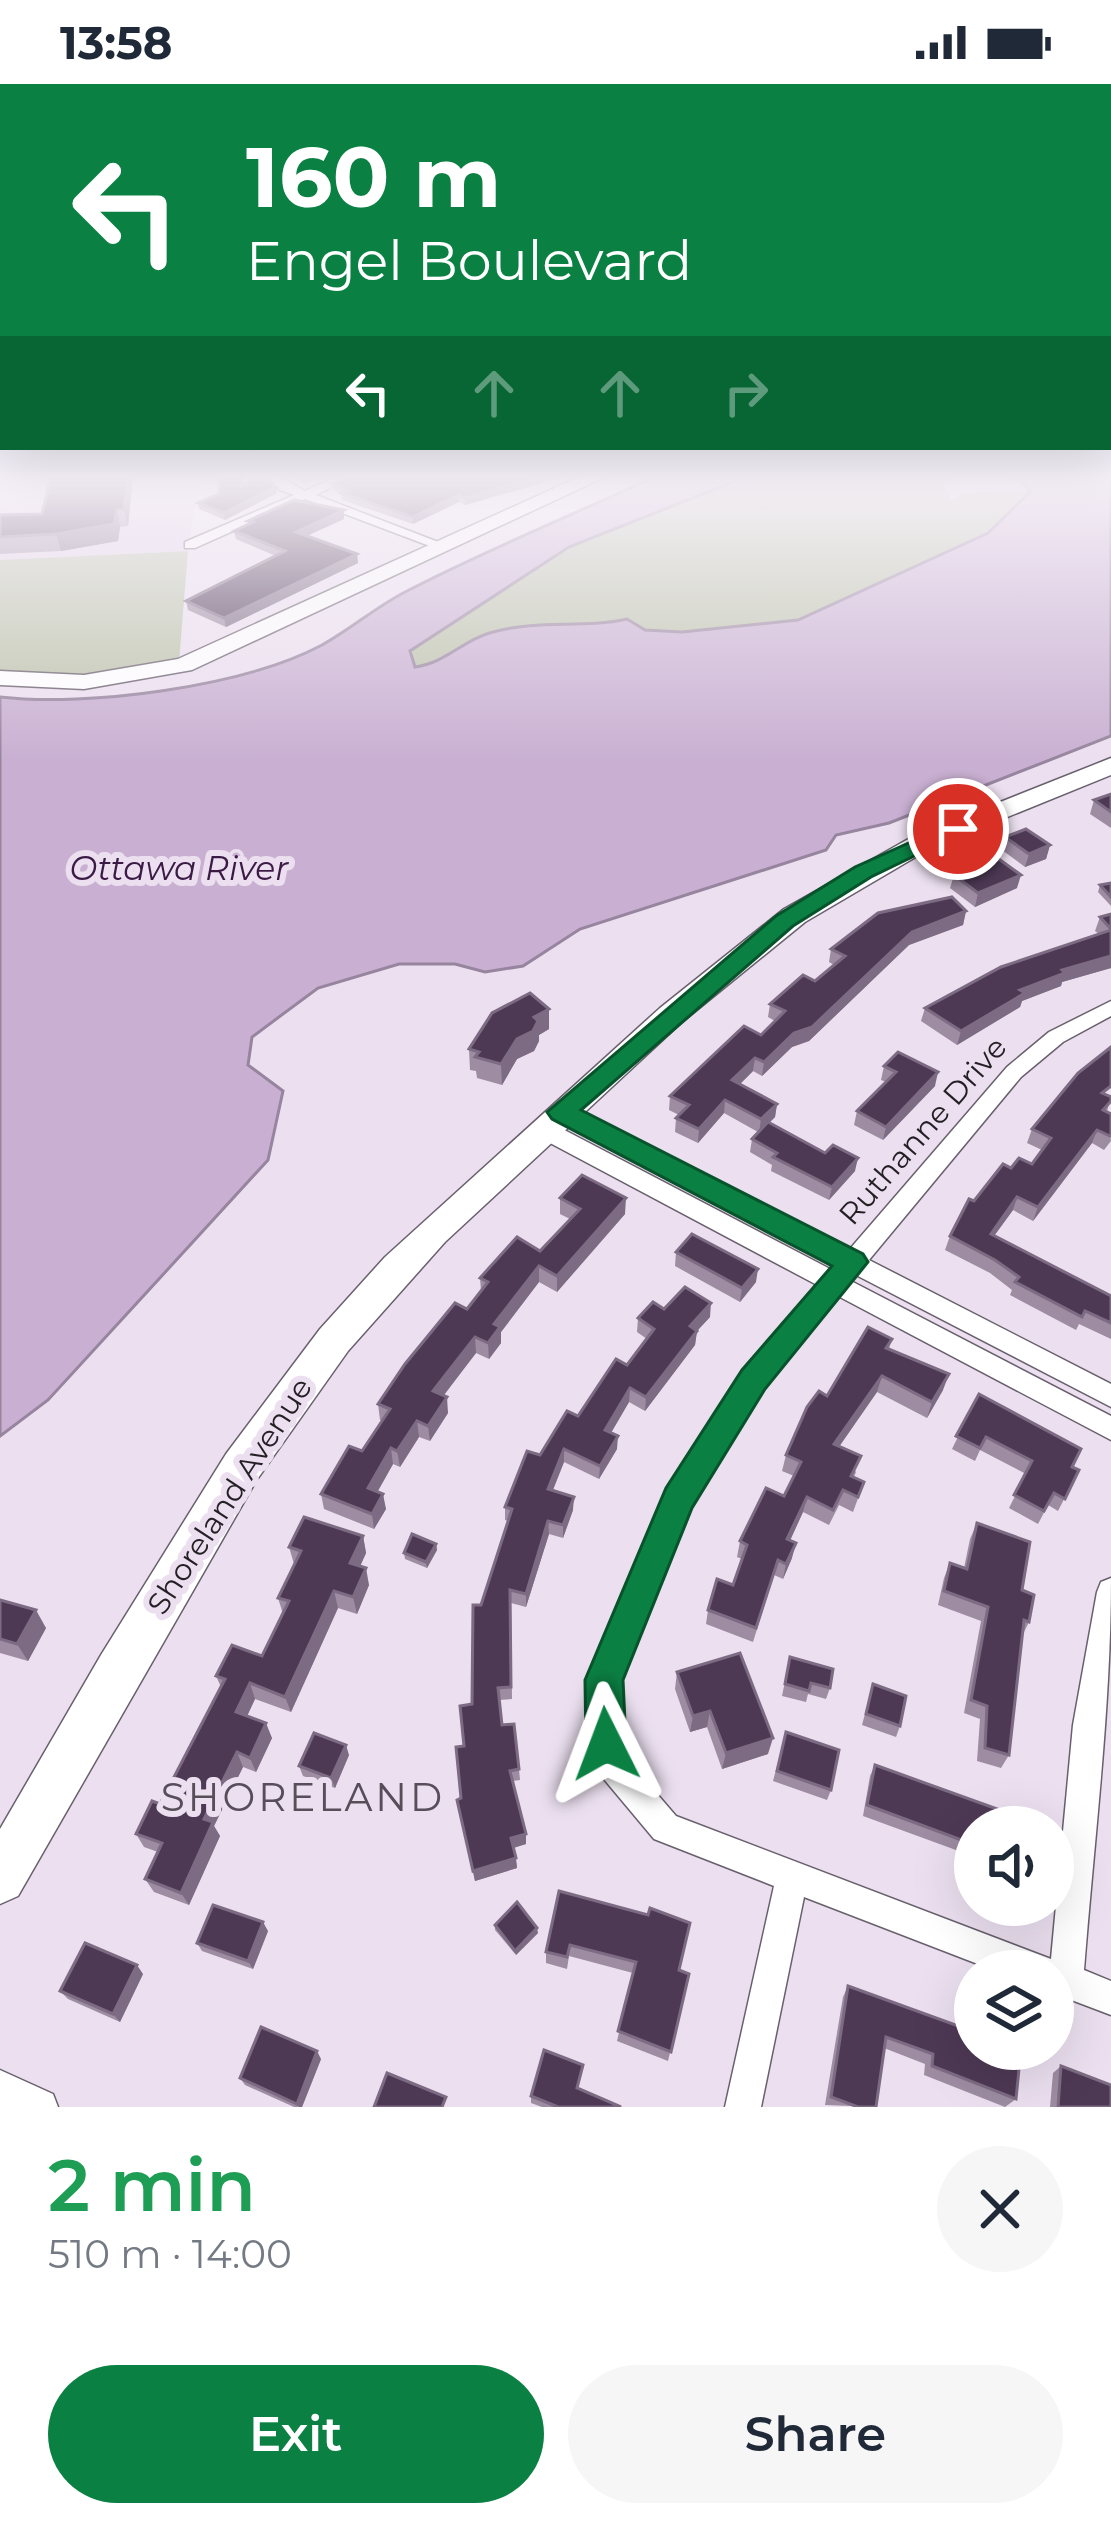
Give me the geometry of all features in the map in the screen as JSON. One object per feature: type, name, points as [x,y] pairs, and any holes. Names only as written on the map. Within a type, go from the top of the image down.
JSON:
[{"type":"street","points":[[0,678],[84,682],[184,665],[384,570]]},
{"type":"street","name":"Shoreland Avenue","points":[[0,1878],[282,1408],[406,1258],[552,1120],[784,921],[902,853],[1108,770]]},
{"type":"street","name":"Ruthanne Drive","points":[[792,1878],[664,1828],[614,1767],[602,1720],[604,1680],[661,1534],[697,1465],[754,1379],[1030,1056],[1073,1026],[1111,1008]]},
{"type":"street","points":[[552,1120],[853,1262],[1111,1396]]},
{"type":"street","points":[[552,1120],[834,1283],[1111,1429]]},
{"type":"street","points":[[1057,1950],[1111,1592]]},
{"type":"street","points":[[743,2107],[792,1878],[984,1950]]},
{"type":"street","points":[[1074,1984],[1111,1998]]},
{"type":"street","points":[[0,2088],[40,2107]]},
{"type":"green space","points":[[0,570],[186,570],[179,662],[92,678],[0,673]]},
{"type":"green space","points":[[533,570],[906,570],[798,620],[682,632],[645,630],[627,619],[510,628],[483,635],[415,668],[410,651]]},
{"type":"water","name":"Ottawa River","points":[[450,570],[533,570],[410,651],[415,667],[483,635],[510,628],[627,619],[645,630],[682,632],[798,620],[906,570],[1111,570],[1111,736],[889,823],[836,835],[826,850],[580,929],[523,966],[485,972],[455,964],[399,964],[318,988],[252,1037],[248,1065],[283,1091],[268,1160],[48,1400],[0,1436],[0,697],[120,696],[251,672],[322,645]]},
{"type":"building","points":[[247,570],[323,570],[224,618],[186,601]]},
{"type":"building","points":[[1111,794],[1111,812],[1094,800]]},
{"type":"building","points":[[1026,829],[1050,845],[1029,854],[1005,837]]},
{"type":"building","points":[[996,857],[1021,875],[978,893],[954,875]]},
{"type":"building","points":[[952,897],[966,911],[912,932],[812,1027],[794,1033],[764,1062],[755,1058],[732,1080],[777,1104],[761,1119],[725,1100],[699,1129],[676,1118],[689,1105],[670,1096],[744,1026],[761,1035],[785,1011],[770,1004],[803,975],[815,981],[845,956],[831,949],[878,913]]},
{"type":"building","points":[[1111,930],[1111,956],[1062,970],[1065,973],[1020,990],[1025,993],[961,1031],[925,1008],[1001,967]]},
{"type":"building","points":[[530,993],[549,1009],[534,1017],[538,1021],[533,1031],[517,1039],[501,1064],[475,1057],[479,1052],[469,1049],[492,1013]]},
{"type":"building","points":[[1111,1047],[1111,1086],[1102,1093],[1111,1097],[1103,1110],[1111,1114],[1111,1135],[1097,1130],[1038,1207],[1017,1197],[991,1234],[1111,1296],[1111,1323],[1085,1311],[1082,1317],[1015,1282],[1019,1277],[995,1260],[950,1236],[969,1199],[974,1201],[1003,1164],[1011,1168],[1019,1158],[1032,1164],[1051,1138],[1032,1129],[1078,1073]]},
{"type":"building","points":[[898,1052],[938,1072],[886,1127],[857,1111],[896,1072],[884,1066]]},
{"type":"building","points":[[768,1122],[825,1153],[833,1145],[858,1158],[832,1187],[773,1157],[777,1153],[752,1139]]},
{"type":"building","points":[[582,1175],[626,1198],[557,1276],[539,1266],[494,1324],[500,1327],[488,1343],[475,1337],[433,1391],[447,1397],[428,1426],[417,1421],[397,1451],[391,1448],[368,1488],[383,1494],[372,1514],[321,1494],[349,1446],[362,1451],[390,1409],[378,1404],[455,1303],[467,1309],[488,1282],[480,1278],[517,1237],[540,1251],[580,1209],[560,1198]]},
{"type":"building","points":[[692,1234],[758,1269],[742,1288],[676,1252]]},
{"type":"building","points":[[685,1287],[711,1303],[690,1326],[697,1331],[646,1397],[630,1388],[605,1430],[618,1436],[600,1466],[564,1449],[548,1489],[574,1497],[563,1525],[548,1521],[526,1594],[510,1590],[511,1687],[498,1688],[502,1725],[514,1724],[519,1769],[510,1771],[526,1834],[511,1838],[516,1858],[473,1871],[457,1800],[461,1798],[456,1747],[464,1746],[460,1706],[472,1704],[473,1605],[481,1605],[512,1509],[505,1507],[527,1451],[540,1455],[567,1411],[578,1416],[616,1359],[627,1365],[654,1329],[638,1318],[653,1302],[664,1309]]},
{"type":"building","points":[[868,1327],[892,1339],[886,1348],[949,1374],[932,1402],[882,1376],[834,1444],[861,1456],[851,1476],[864,1482],[858,1497],[843,1490],[833,1510],[807,1497],[787,1539],[796,1543],[786,1564],[778,1560],[756,1628],[708,1610],[717,1579],[733,1585],[747,1545],[740,1541],[766,1488],[784,1496],[801,1462],[786,1455],[807,1407],[819,1391],[827,1396]]},
{"type":"building","points":[[979,1394],[1081,1449],[1072,1467],[1079,1470],[1065,1499],[1054,1493],[1044,1511],[1014,1495],[1032,1461],[986,1437],[980,1448],[956,1436]]},
{"type":"building","points":[[304,1517],[363,1536],[350,1563],[366,1568],[353,1597],[334,1591],[285,1697],[250,1683],[236,1712],[266,1723],[250,1758],[237,1752],[204,1819],[213,1822],[181,1893],[145,1879],[162,1843],[136,1834],[152,1801],[160,1804],[225,1679],[216,1676],[232,1645],[262,1656],[289,1601],[278,1598],[301,1551],[289,1547]]},
{"type":"building","points":[[977,1523],[1030,1542],[1022,1590],[1034,1595],[1029,1622],[1024,1620],[1009,1755],[985,1748],[987,1706],[971,1700],[988,1607],[944,1591],[950,1563],[967,1569]]},
{"type":"building","points":[[412,1534],[436,1544],[426,1562],[404,1553]]},
{"type":"building","points":[[0,1600],[36,1610],[17,1644],[0,1639]]},
{"type":"building","points":[[740,1653],[773,1738],[726,1753],[710,1711],[693,1716],[677,1672]]},
{"type":"building","points":[[790,1657],[833,1669],[830,1688],[811,1683],[809,1691],[785,1684]]},
{"type":"building","points":[[873,1684],[906,1696],[900,1726],[866,1714]]},
{"type":"building","points":[[786,1732],[839,1750],[831,1790],[777,1771]]},
{"type":"building","points":[[314,1733],[346,1745],[331,1778],[299,1766]]},
{"type":"building","points":[[875,1765],[989,1806],[954,1806],[954,1837],[867,1805]]},
{"type":"building","points":[[559,1891],[648,1915],[650,1908],[690,1923],[679,1970],[689,1974],[671,2052],[618,2031],[636,1962],[570,1945],[567,1957],[546,1952]]},
{"type":"building","points":[[517,1902],[537,1928],[515,1951],[495,1925]]},
{"type":"building","points":[[213,1905],[263,1922],[248,1961],[197,1943]]},
{"type":"building","points":[[85,1943],[137,1965],[113,2014],[60,1991]]},
{"type":"building","points":[[848,1986],[954,2024],[954,2070],[1019,2070],[1016,2099],[932,2066],[933,2054],[886,2037],[876,2107],[858,2107],[831,2097]]},
{"type":"building","points":[[261,2027],[317,2051],[297,2104],[240,2078]]},
{"type":"building","points":[[544,2050],[583,2065],[577,2088],[621,2107],[558,2107],[531,2096]]},
{"type":"building","points":[[1061,2070],[1111,2085],[1111,2107],[1058,2107]]},
{"type":"building","points":[[387,2073],[446,2097],[442,2107],[374,2107]]},
{"type":"district","name":"SHORELAND","points":[[303,1797]]},
{"type":"route","points":[[606,1744],[604,1680],[678,1499],[754,1379],[853,1262],[561,1112],[784,921],[863,872],[958,829]]}]
